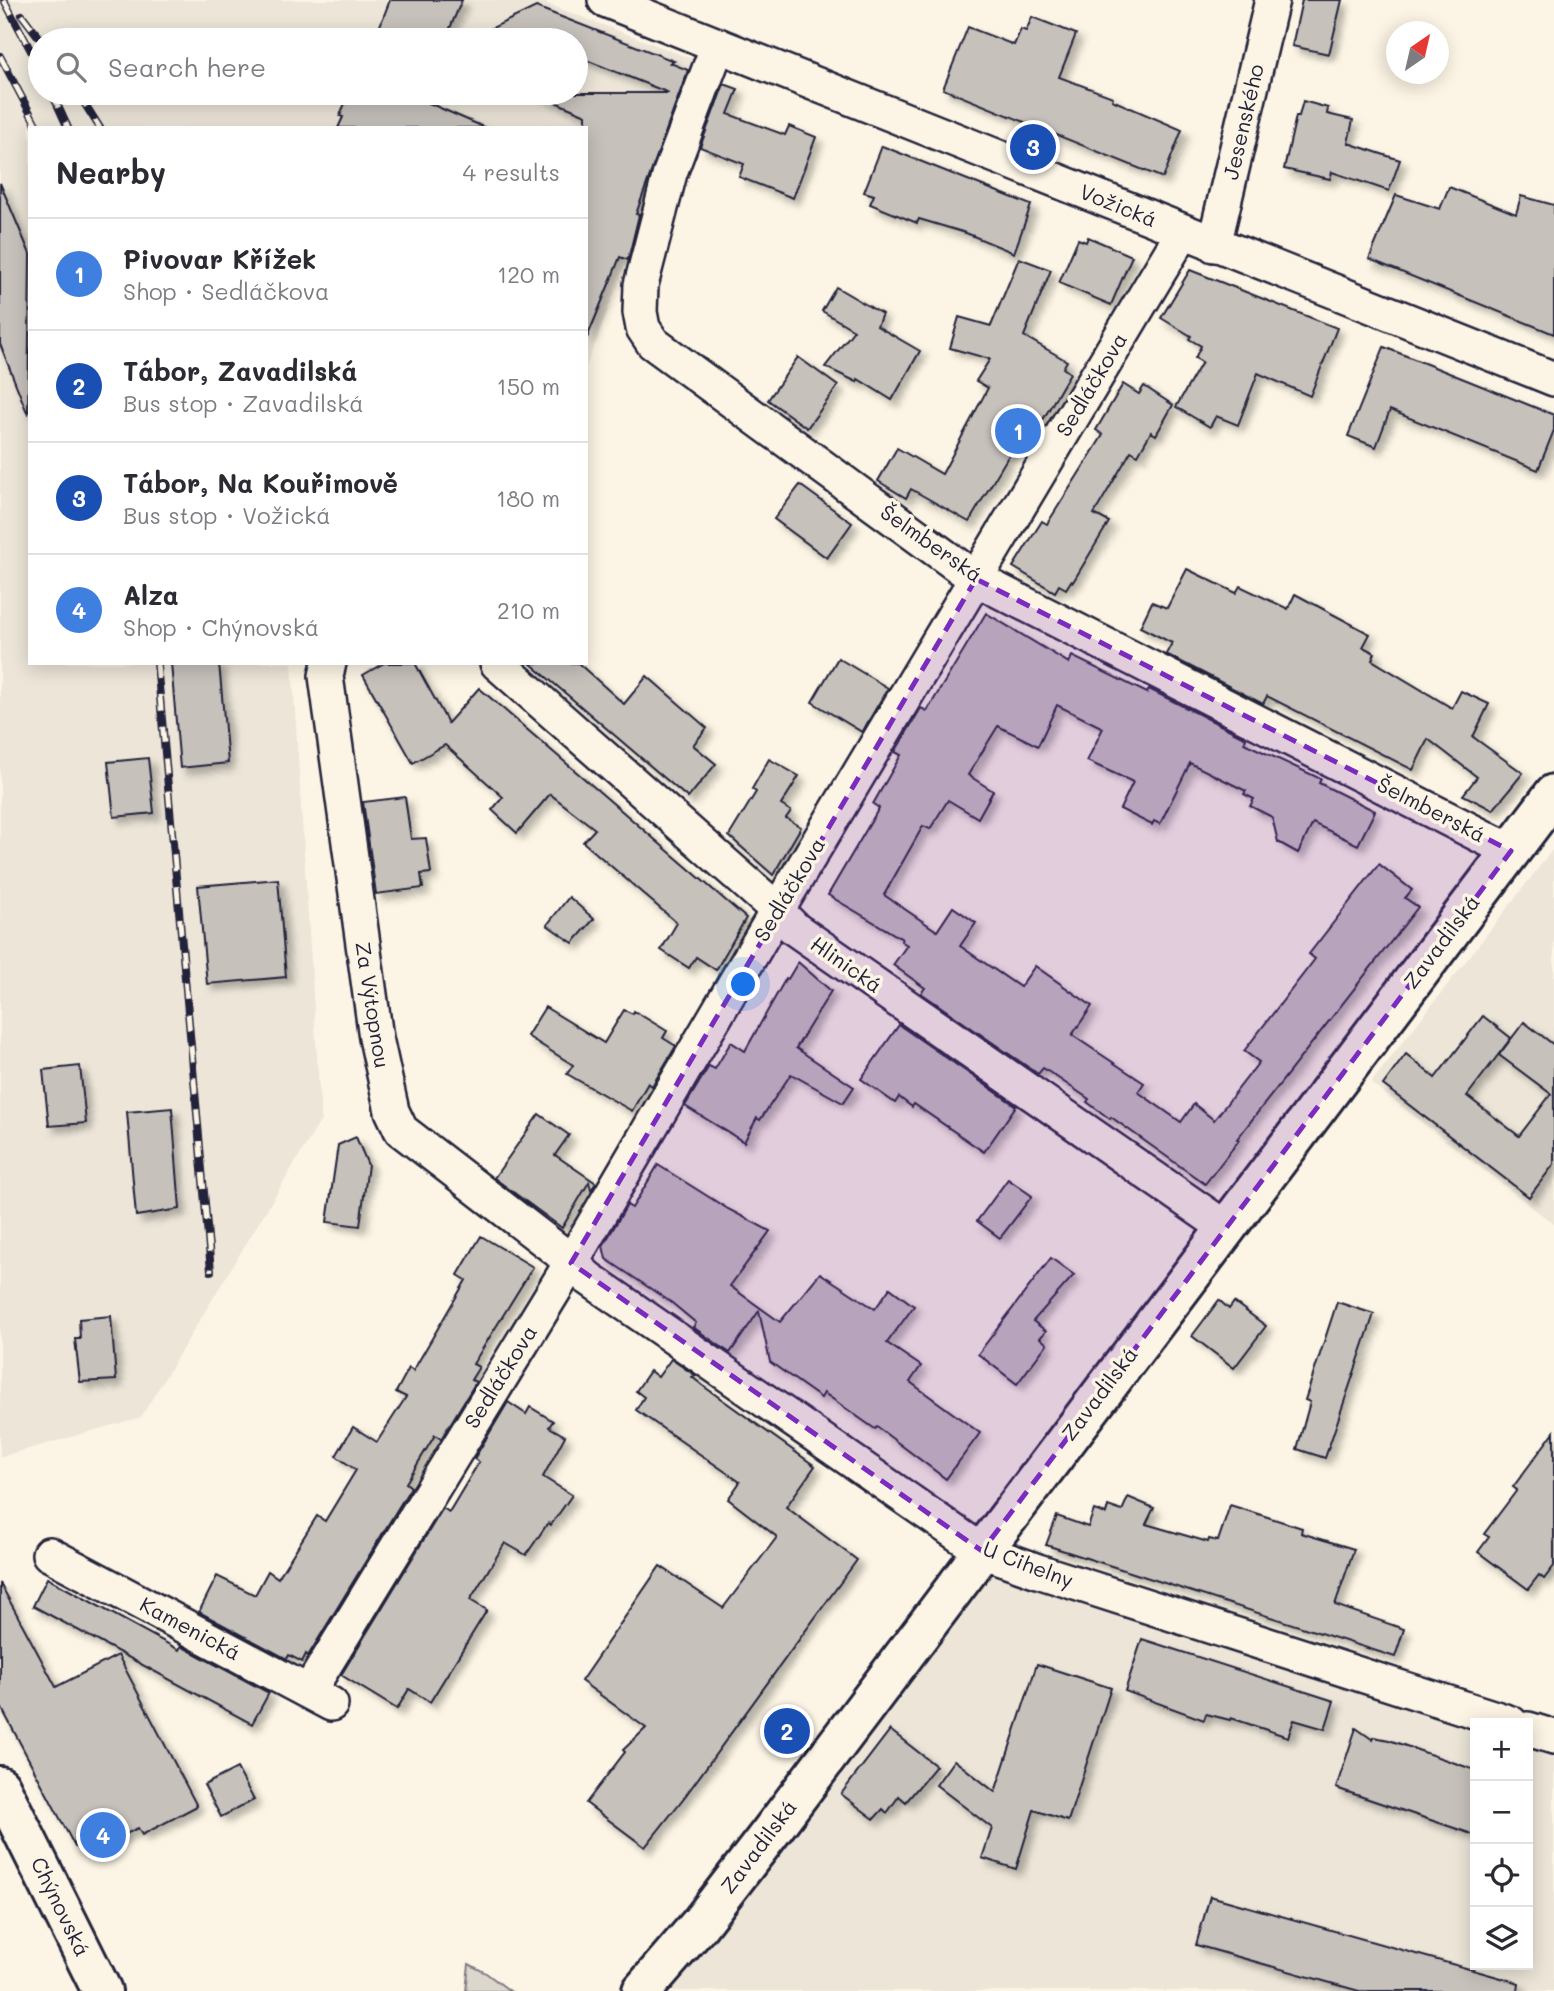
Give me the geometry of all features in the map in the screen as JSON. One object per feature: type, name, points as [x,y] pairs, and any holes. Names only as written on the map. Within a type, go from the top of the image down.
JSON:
[{"type":"main road","name":"Zavadilská","points":[[642,1991],[699,1925],[1554,794]]},
{"type":"main road","name":"Chýnovská","points":[[0,1786],[102,1991]]},
{"type":"street","name":"Vožická","points":[[605,0],[1554,379]]},
{"type":"street","name":"Jesenského","points":[[1214,245],[1272,0]]},
{"type":"street","name":"Šelmberská","points":[[718,45],[670,173],[641,285],[640,312],[643,328],[653,343],[976,579],[1511,851]]},
{"type":"street","name":"Sedláčkova","points":[[320,1698],[777,911],[1183,232]]},
{"type":"street","name":"Za Výtopnou","points":[[329,665],[326,676],[374,1025],[395,1121],[401,1130],[438,1160],[571,1263]]},
{"type":"street","name":"Hlinická","points":[[499,665],[806,937],[1226,1228]]},
{"type":"street","name":"U Cihelny","points":[[571,1263],[588,1278],[982,1551],[1038,1572],[1495,1718]]},
{"type":"street","name":"Kamenická","points":[[49,1555],[320,1698]]},
{"type":"street","points":[[1533,1731],[1554,1737]]},
{"type":"highlighted area","points":[[976,579],[1511,851],[982,1551],[571,1263]]},
{"type":"shaded area","points":[[0,0],[537,0],[703,63],[588,362],[588,126],[28,126],[28,665],[292,665],[321,1120],[141,1417],[0,1457]]},
{"type":"shaded area","points":[[1554,848],[1554,1224],[1371,1083]]},
{"type":"shaded area","points":[[993,1567],[1470,1728],[1470,1970],[1533,1970],[1533,1750],[1542,1753],[1554,1737],[1554,1991],[651,1991]]},
{"type":"shaded area","points":[[469,1964],[486,1973],[510,1991],[466,1991]]},
{"type":"building","points":[[390,0],[462,0],[450,28],[379,28]]},
{"type":"building","points":[[1302,0],[1342,0],[1329,54],[1292,46]]},
{"type":"building","points":[[536,7],[674,61],[670,63],[688,70],[636,214],[639,215],[628,260],[620,257],[588,336],[588,126],[586,115],[562,105],[588,105],[588,93],[669,93],[588,61],[588,28],[492,28]]},
{"type":"building","points":[[1032,17],[1076,34],[1059,77],[1113,97],[1112,100],[1182,130],[1163,178],[943,89],[968,27],[1014,45],[1021,29],[1026,31]]},
{"type":"building","points":[[724,84],[738,89],[728,114],[785,135],[789,126],[816,137],[793,198],[739,177],[744,164],[700,147]]},
{"type":"building","points":[[1303,101],[1328,108],[1327,114],[1353,120],[1348,143],[1400,160],[1389,191],[1332,172],[1330,179],[1284,169],[1296,116],[1299,116]]},
{"type":"building","points":[[344,105],[433,105],[481,126],[339,126],[343,117],[340,116]]},
{"type":"building","points":[[882,146],[1031,205],[1014,253],[966,233],[919,219],[917,223],[870,204],[874,195],[864,192]]},
{"type":"building","points":[[0,183],[28,249],[28,415],[0,344]]},
{"type":"building","points":[[1449,187],[1516,214],[1521,196],[1554,205],[1554,334],[1369,259],[1396,195],[1440,209]]},
{"type":"building","points":[[1088,237],[1132,256],[1111,305],[1059,283],[1078,239],[1086,242]]},
{"type":"building","points":[[1019,258],[1051,270],[1024,336],[1067,361],[1063,368],[1070,373],[1026,449],[1016,443],[969,522],[911,489],[906,498],[878,481],[897,448],[942,474],[988,388],[976,381],[990,359],[950,348],[959,317],[991,326]]},
{"type":"building","points":[[1190,270],[1337,328],[1310,396],[1258,373],[1238,425],[1216,416],[1210,427],[1176,407],[1202,362],[1195,358],[1201,346],[1189,339],[1191,336],[1161,318]]},
{"type":"building","points":[[836,287],[882,314],[877,326],[920,351],[892,400],[858,379],[857,382],[825,367],[854,330],[822,311]]},
{"type":"building","points":[[1384,347],[1554,415],[1554,430],[1538,470],[1390,410],[1376,447],[1348,436]]},
{"type":"building","points":[[798,357],[838,386],[807,428],[768,400]]},
{"type":"building","points":[[1123,384],[1139,394],[1144,386],[1173,405],[1156,435],[1151,432],[1138,455],[1131,451],[1094,514],[1109,522],[1073,582],[1071,581],[1066,589],[1059,585],[1055,592],[1013,567],[1042,521],[1047,524],[1103,435],[1096,430]]},
{"type":"building","points":[[800,485],[852,523],[827,558],[774,519]]},
{"type":"building","points":[[1187,569],[1236,593],[1240,586],[1288,609],[1295,594],[1370,634],[1363,647],[1375,653],[1372,660],[1452,708],[1461,691],[1489,704],[1473,737],[1523,773],[1493,810],[1463,795],[1477,777],[1428,739],[1413,770],[1267,696],[1263,704],[1166,654],[1172,643],[1140,627],[1152,602],[1167,608]]},
{"type":"building","points":[[986,613],[1069,663],[1072,656],[1147,693],[1149,689],[1246,738],[1244,743],[1321,779],[1319,783],[1375,811],[1358,845],[1313,823],[1298,853],[1278,842],[1272,817],[1250,806],[1254,799],[1244,794],[1246,791],[1190,763],[1160,824],[1154,821],[1152,825],[1120,809],[1133,782],[1087,761],[1103,728],[1057,705],[1038,746],[998,726],[968,775],[993,791],[978,818],[948,800],[930,829],[923,826],[884,895],[937,931],[953,907],[976,923],[960,946],[1020,987],[1035,966],[1092,1006],[1072,1035],[1144,1083],[1138,1092],[1181,1122],[1194,1104],[1214,1120],[1259,1062],[1244,1051],[1315,959],[1309,954],[1379,864],[1412,890],[1405,898],[1418,907],[1205,1184],[1111,1117],[1110,1119],[1087,1102],[1089,1099],[1043,1068],[1038,1074],[921,993],[925,988],[893,965],[907,945],[902,939],[828,895],[879,808],[873,804],[901,755],[895,752],[921,708],[927,711]]},
{"type":"building","points":[[838,658],[888,688],[862,732],[812,702]]},
{"type":"building","points":[[171,665],[219,665],[228,763],[180,768]]},
{"type":"building","points":[[380,665],[416,665],[448,723],[479,688],[746,918],[716,970],[696,957],[689,968],[661,950],[677,923],[583,842],[595,829],[550,794],[517,833],[492,810],[503,797],[445,745],[413,763],[363,675]]},
{"type":"building","points":[[532,665],[580,665],[624,704],[647,676],[707,728],[693,745],[716,764],[688,798]]},
{"type":"building","points":[[148,758],[154,813],[114,817],[108,762]]},
{"type":"building","points":[[769,759],[799,776],[781,805],[791,811],[786,818],[801,827],[773,875],[729,836],[756,792],[752,789]]},
{"type":"building","points":[[405,797],[411,839],[426,838],[431,873],[421,874],[423,888],[376,894],[363,802]]},
{"type":"building","points":[[278,879],[286,977],[207,984],[198,886]]},
{"type":"building","points":[[569,897],[594,919],[573,943],[547,925]]},
{"type":"building","points":[[798,962],[831,991],[796,1048],[854,1087],[843,1103],[791,1074],[760,1120],[757,1118],[744,1142],[685,1106],[709,1066],[715,1069],[731,1042],[745,1051],[786,978],[788,979]]},
{"type":"building","points":[[545,1007],[604,1043],[624,1010],[633,1014],[634,1011],[667,1031],[663,1038],[676,1046],[652,1086],[648,1083],[632,1111],[567,1074],[573,1065],[527,1036]]},
{"type":"building","points":[[1483,1016],[1511,1038],[1467,1096],[1519,1136],[1551,1094],[1499,1055],[1524,1022],[1554,1045],[1554,1164],[1529,1197],[1383,1085],[1406,1054],[1435,1078]]},
{"type":"building","points":[[899,1025],[1016,1106],[984,1152],[914,1104],[912,1107],[899,1097],[895,1103],[861,1079]]},
{"type":"building","points":[[80,1066],[86,1123],[49,1126],[43,1070]]},
{"type":"building","points":[[172,1108],[180,1209],[136,1216],[127,1112]]},
{"type":"building","points":[[539,1114],[569,1135],[555,1155],[596,1183],[591,1190],[589,1182],[562,1228],[494,1178]]},
{"type":"building","points":[[356,1137],[368,1165],[360,1226],[327,1222],[338,1145]]},
{"type":"building","points":[[658,1165],[728,1209],[770,1231],[730,1286],[780,1322],[820,1273],[875,1309],[890,1288],[914,1306],[887,1343],[921,1366],[910,1382],[980,1433],[946,1479],[877,1427],[875,1429],[824,1393],[821,1398],[770,1362],[759,1311],[730,1353],[693,1327],[696,1323],[672,1303],[606,1259],[603,1246],[627,1205],[632,1208]]},
{"type":"building","points":[[1008,1179],[1032,1196],[1000,1238],[977,1221]]},
{"type":"building","points":[[481,1236],[533,1267],[473,1364],[479,1367],[471,1380],[476,1382],[441,1439],[435,1435],[406,1483],[411,1487],[308,1656],[306,1654],[302,1662],[289,1655],[287,1659],[199,1612],[217,1576],[255,1595],[268,1571],[278,1578],[317,1516],[325,1521],[356,1470],[336,1456],[353,1427],[377,1442],[406,1397],[396,1392],[409,1368],[413,1371],[466,1280],[458,1275]]},
{"type":"building","points":[[1051,1258],[1074,1275],[1033,1321],[1046,1331],[1040,1338],[1047,1344],[1017,1384],[978,1354]]},
{"type":"building","points":[[1219,1300],[1229,1309],[1234,1302],[1266,1326],[1234,1368],[1192,1336]]},
{"type":"building","points":[[1337,1302],[1374,1314],[1325,1458],[1297,1449],[1310,1402],[1305,1400]]},
{"type":"building","points":[[111,1316],[116,1380],[80,1382],[75,1339],[80,1339],[79,1319]]},
{"type":"building","points":[[671,1359],[696,1376],[692,1377],[706,1388],[815,1466],[786,1507],[857,1560],[645,1847],[586,1803],[625,1752],[623,1750],[646,1728],[581,1681],[660,1566],[723,1608],[777,1537],[728,1499],[740,1482],[636,1410],[644,1397],[636,1391],[650,1371],[658,1377]]},
{"type":"building","points":[[508,1402],[526,1414],[530,1407],[553,1421],[549,1427],[565,1436],[543,1477],[572,1495],[526,1555],[505,1543],[470,1600],[487,1610],[430,1702],[409,1689],[397,1709],[341,1675],[443,1508],[449,1512],[479,1462],[474,1459]]},
{"type":"building","points":[[1554,1432],[1554,1566],[1544,1579],[1539,1575],[1528,1589],[1478,1552],[1489,1537],[1484,1534],[1517,1490],[1513,1487]]},
{"type":"building","points":[[1128,1497],[1154,1508],[1146,1524],[1208,1542],[1209,1539],[1218,1541],[1230,1505],[1302,1528],[1301,1533],[1354,1549],[1335,1605],[1404,1629],[1395,1657],[1046,1545],[1057,1516],[1088,1527],[1094,1510],[1106,1514],[1108,1506],[1122,1511]]},
{"type":"building","points":[[47,1578],[179,1650],[181,1646],[269,1693],[252,1724],[33,1606]]},
{"type":"building","points":[[0,1583],[56,1687],[118,1655],[197,1806],[142,1835],[138,1828],[91,1851],[75,1847],[0,1705]]},
{"type":"building","points":[[1142,1639],[1334,1701],[1325,1729],[1294,1720],[1288,1737],[1231,1718],[1230,1720],[1206,1714],[1204,1720],[1125,1691]]},
{"type":"building","points":[[1037,1664],[1111,1688],[1068,1821],[1034,1810],[1016,1869],[982,1858],[992,1828],[936,1785],[954,1760],[995,1792]]},
{"type":"building","points":[[1356,1728],[1373,1740],[1374,1737],[1389,1740],[1470,1768],[1470,1833],[1336,1788]]},
{"type":"building","points":[[890,1730],[936,1766],[906,1802],[899,1796],[887,1813],[883,1809],[874,1819],[841,1794]]},
{"type":"building","points":[[237,1768],[254,1800],[221,1817],[204,1785]]},
{"type":"building","points":[[1210,1896],[1519,1983],[1518,1991],[1359,1991],[1196,1945]]},
{"type":"railway","points":[[4,0],[28,45]]},
{"type":"railway","points":[[22,15],[32,28]]},
{"type":"railway","points":[[0,56],[37,126]]},
{"type":"railway","points":[[57,105],[67,126]]},
{"type":"railway","points":[[86,105],[99,126]]},
{"type":"railway","points":[[157,665],[211,1271]]},
{"type":"place","name":"Tábor, Na Kouřimově","points":[[1033,147]]},
{"type":"place","name":"Pivovar Křížek","points":[[1018,431]]},
{"type":"place","name":"Tábor, Zavadilská","points":[[787,1731]]},
{"type":"place","name":"Alza","points":[[103,1835]]}]
